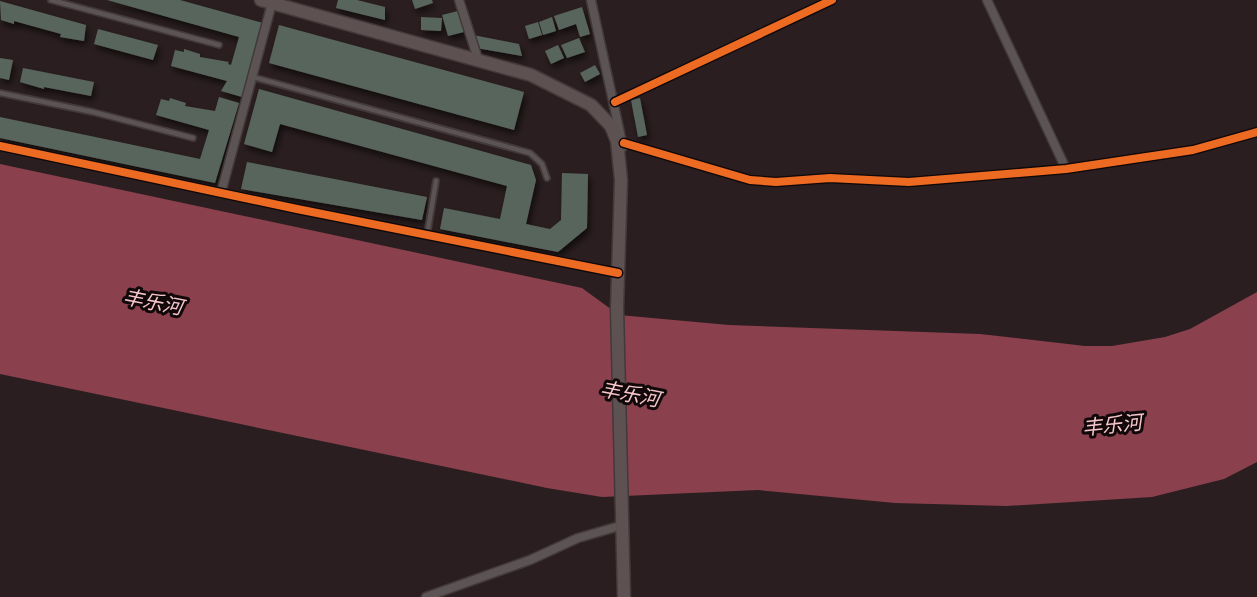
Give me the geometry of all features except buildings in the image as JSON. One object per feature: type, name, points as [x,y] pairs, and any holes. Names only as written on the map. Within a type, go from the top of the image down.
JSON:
[{"type":"main road","points":[[267,2],[302,6],[549,82],[591,105],[611,126],[620,159],[617,308],[624,597]]},
{"type":"street","points":[[459,0],[478,59]]},
{"type":"street","points":[[591,0],[624,143],[620,159]]},
{"type":"street","points":[[615,102],[832,0]]},
{"type":"street","points":[[987,0],[1066,170]]},
{"type":"street","points":[[221,193],[253,76],[267,2]]},
{"type":"street","points":[[624,143],[750,180],[776,182],[830,178],[909,182],[1066,170],[1193,150],[1257,132]]},
{"type":"street","points":[[0,146],[618,273]]},
{"type":"street","points":[[426,597],[530,560],[578,538],[623,525]]},
{"type":"lane","points":[[51,0],[219,45]]},
{"type":"lane","points":[[253,76],[530,153],[542,164],[547,178]]},
{"type":"lane","points":[[0,93],[93,112],[193,138]]},
{"type":"lane","points":[[427,235],[436,181]]},
{"type":"water","name":"丰乐河","points":[[0,164],[582,288],[619,315],[729,325],[980,334],[1085,346],[1112,346],[1165,337],[1190,329],[1257,292],[1257,462],[1224,479],[1152,497],[1006,506],[895,503],[758,490],[602,497],[547,488],[0,374]]},
{"type":"cycle path","points":[[615,102],[832,0]]},
{"type":"cycle path","points":[[624,143],[750,180],[776,182],[830,178],[909,182],[1066,169],[1193,150],[1257,132]]},
{"type":"cycle path","points":[[0,146],[297,209],[618,273]]}]
